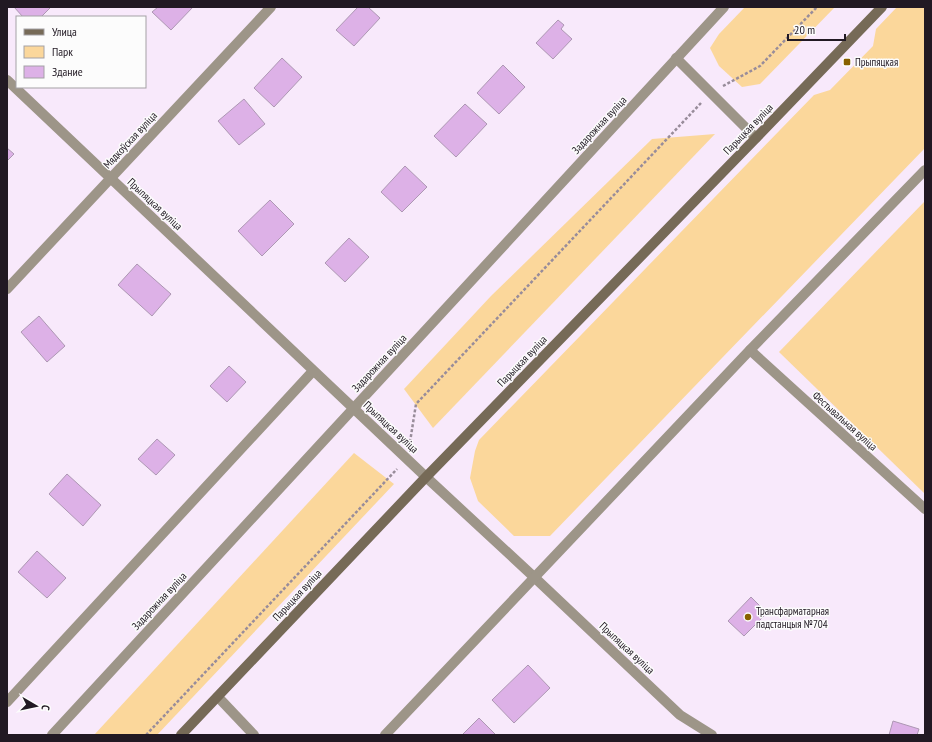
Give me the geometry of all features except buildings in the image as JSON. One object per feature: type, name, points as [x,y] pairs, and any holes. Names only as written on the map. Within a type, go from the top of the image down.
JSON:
[{"type":"main road","name":"Парыцкая вуліца","points":[[182,735],[426,477],[882,7]]},
{"type":"street","name":"Мядкоўская вуліца","points":[[7,289],[271,7]]},
{"type":"street","name":"Задарожная вуліца","points":[[52,735],[724,7]]},
{"type":"street","points":[[676,58],[756,138]]},
{"type":"street","name":"Прыпяцкая вуліца","points":[[7,80],[313,371],[680,715],[712,735]]},
{"type":"street","points":[[385,735],[750,350],[925,170]]},
{"type":"street","name":"Фестывальная вуліца","points":[[750,350],[925,509]]},
{"type":"street","points":[[7,702],[313,371]]},
{"type":"street","points":[[218,697],[254,735]]},
{"type":"path","points":[[146,735],[407,459],[416,404],[710,93],[760,66],[817,7]]},
{"type":"green space","points":[[745,7],[835,7],[760,84],[742,87],[719,66],[710,48],[719,34]]},
{"type":"green space","points":[[897,7],[925,7],[925,148],[550,536],[514,536],[478,501],[470,478],[475,451],[479,440],[814,95],[830,90],[873,46],[876,29]]},
{"type":"green space","points":[[715,134],[433,428],[404,389],[491,296],[652,139]]},
{"type":"green space","points":[[925,201],[925,494],[779,352]]},
{"type":"green space","points":[[354,453],[394,484],[157,735],[94,735]]},
{"type":"place","name":"Прыпяцкая","points":[[847,62]]},
{"type":"place","name":"Трансфарматарная падстанцыя №704","points":[[748,617]]}]
